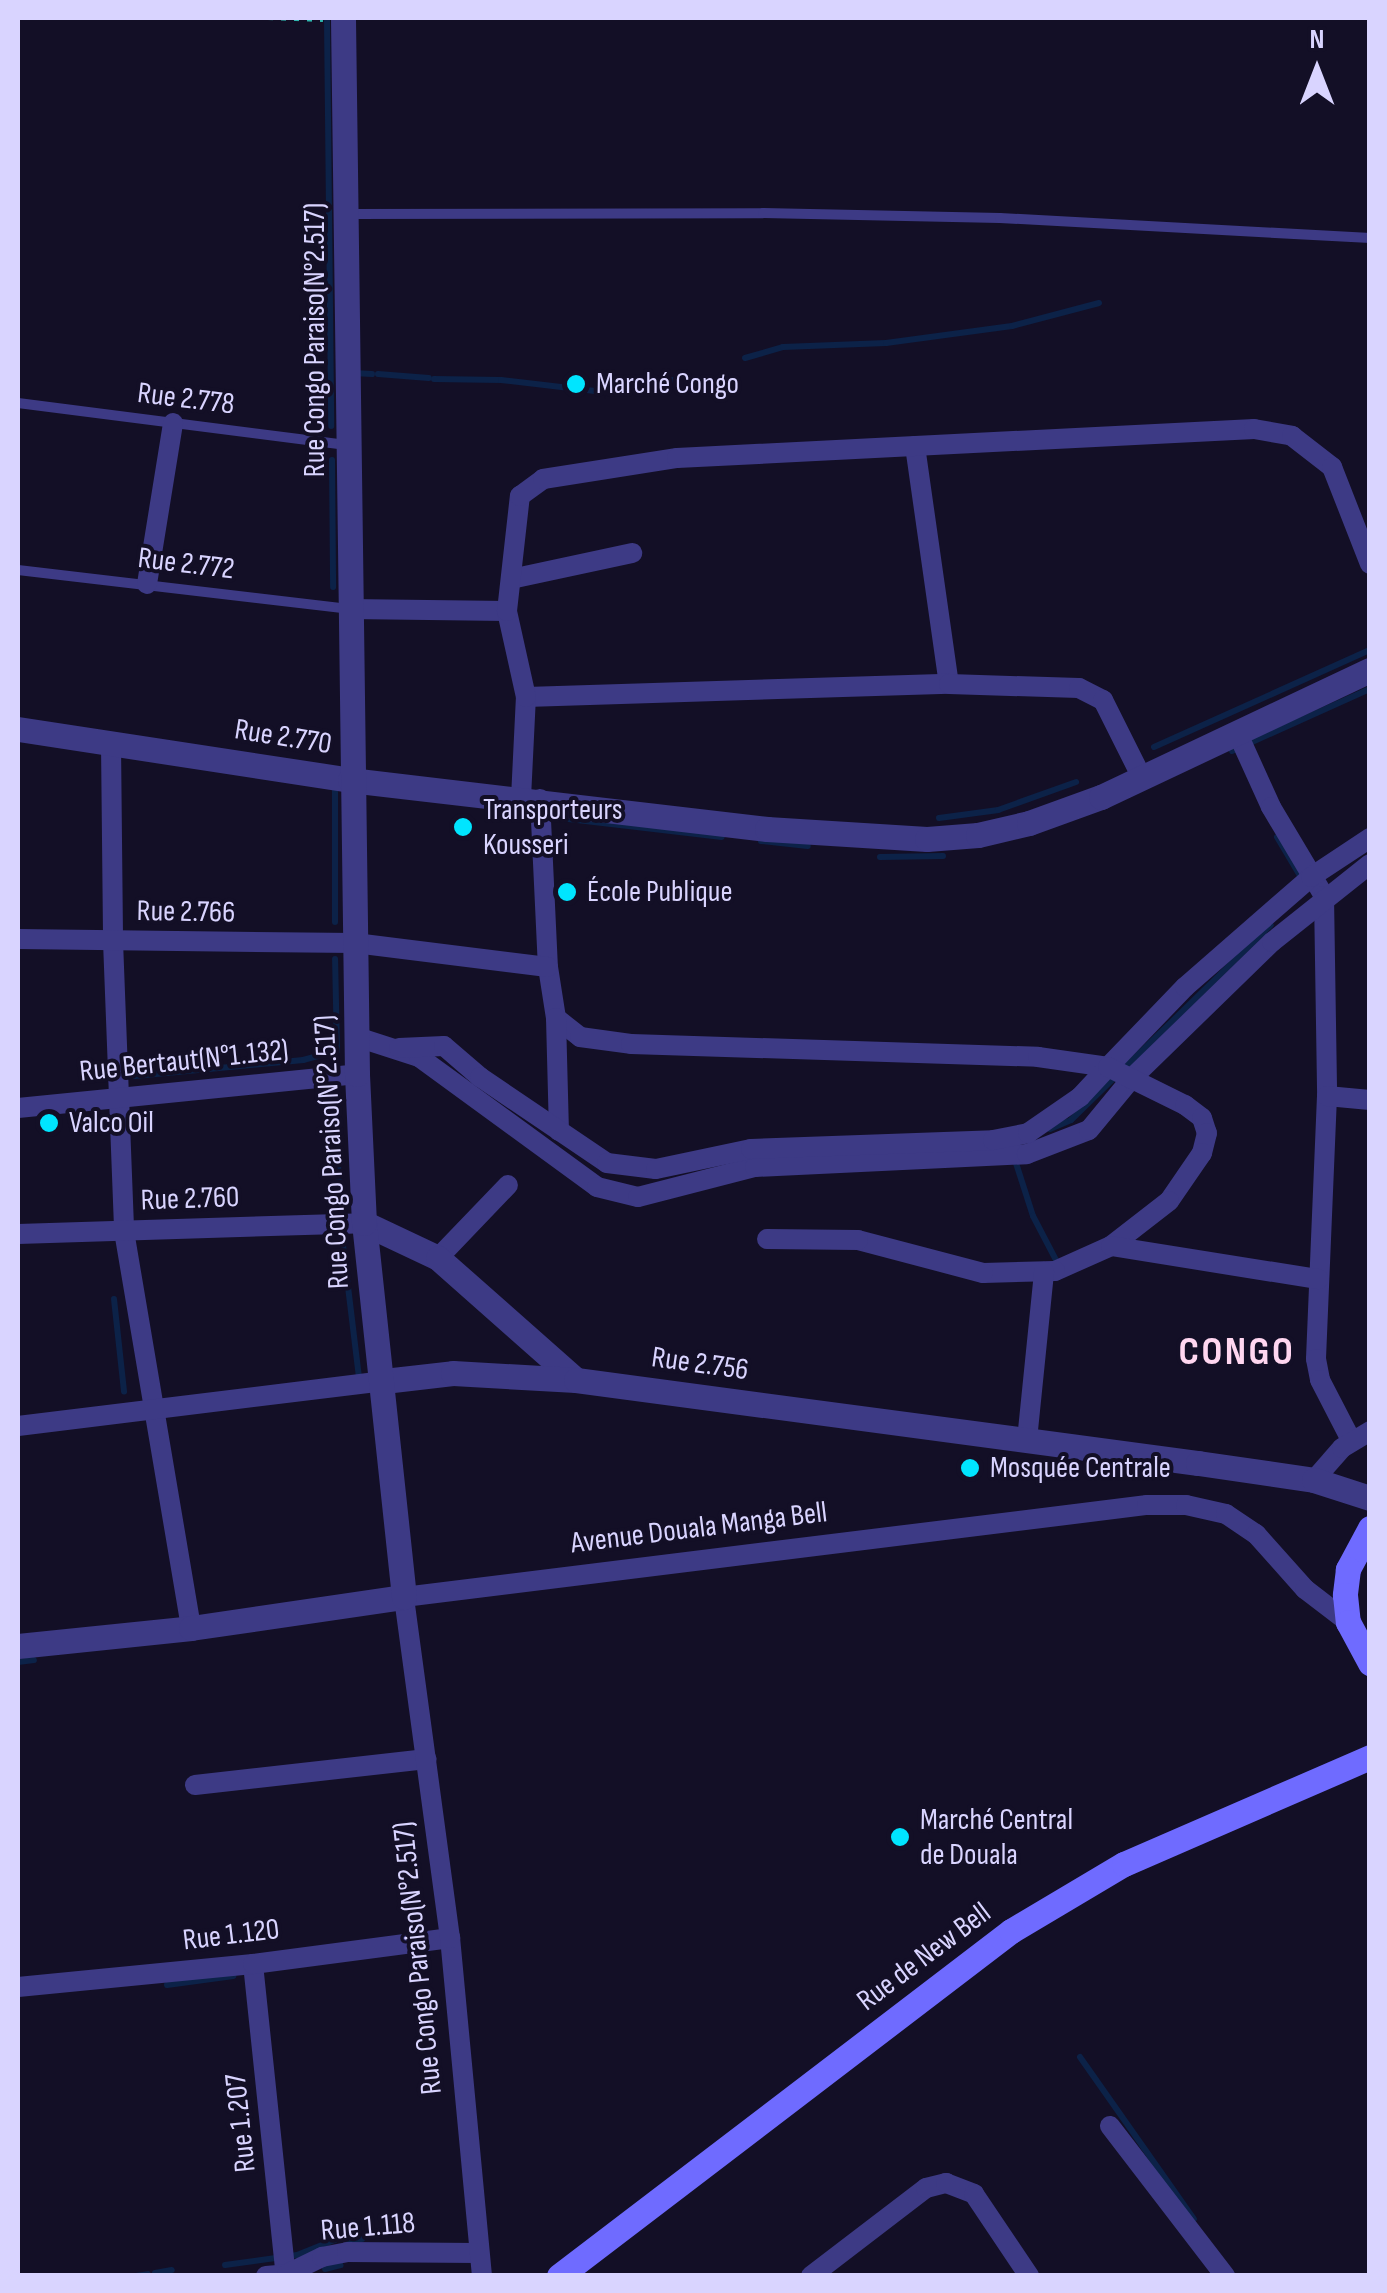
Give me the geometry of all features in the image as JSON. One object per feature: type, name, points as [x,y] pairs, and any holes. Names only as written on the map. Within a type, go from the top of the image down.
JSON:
[{"type":"main road","points":[[1370,1528],[1348,1569],[1348,1622],[1370,1663]]},
{"type":"main road","name":"Rue de New Bell","points":[[559,2276],[1011,1931],[1124,1864],[1370,1757]]},
{"type":"street","name":"Rue Congo Paraiso(N°2.517)","points":[[344,19],[350,780],[364,1223],[384,1382],[404,1598],[450,1938],[482,2276]]},
{"type":"street","points":[[147,584],[172,423]]},
{"type":"street","points":[[559,1131],[556,1018],[530,798],[526,697],[507,611],[520,496],[543,480],[677,458],[1272,431],[1292,436],[1332,467],[1343,486],[1370,564]]},
{"type":"street","points":[[915,446],[949,684]]},
{"type":"street","points":[[511,580],[632,553]]},
{"type":"street","points":[[349,609],[507,611]]},
{"type":"street","name":"Rue 2.770","points":[[18,729],[350,780],[530,798],[768,829],[926,838],[978,835],[1030,823],[1143,780],[1370,670]]},
{"type":"street","points":[[526,697],[949,684],[1088,690],[1103,700],[1143,780]]},
{"type":"street","points":[[1237,732],[1271,806],[1324,896],[1326,1096],[1318,1279],[1320,1380],[1360,1435],[1314,1480]]},
{"type":"street","points":[[112,744],[112,941],[124,1231],[191,1628]]},
{"type":"street","points":[[399,1048],[444,1046],[480,1077],[607,1162],[656,1169],[751,1149],[817,1143],[993,1140],[1028,1133],[1080,1096],[1185,986],[1311,878],[1370,838]]},
{"type":"street","points":[[357,1036],[420,1057],[597,1187],[638,1197],[755,1168],[1026,1154],[1090,1130],[1130,1079],[1324,896],[1370,864]]},
{"type":"street","name":"Rue 2.766","points":[[18,939],[354,944],[548,967]]},
{"type":"street","points":[[556,1018],[566,1031],[600,1042],[1038,1057],[1108,1067],[1185,1105],[1202,1118],[1206,1133],[1202,1153],[1169,1201],[1111,1246],[1084,1261],[1044,1272],[983,1273],[858,1240],[768,1239]]},
{"type":"street","name":"Rue Bertaut(N°1.132)","points":[[18,1108],[357,1074]]},
{"type":"street","points":[[1326,1096],[1370,1100]]},
{"type":"street","points":[[438,1258],[508,1185]]},
{"type":"street","points":[[364,1223],[438,1258],[576,1380]]},
{"type":"street","name":"Rue 2.760","points":[[18,1234],[364,1223]]},
{"type":"street","points":[[1111,1246],[1318,1279]]},
{"type":"street","points":[[1026,1440],[1044,1272]]},
{"type":"street","name":"Rue 2.756","points":[[18,1426],[453,1373],[576,1380],[1026,1440],[1314,1480],[1370,1498]]},
{"type":"street","name":"Avenue Douala Manga Bell","points":[[18,1646],[191,1628],[1127,1508],[1186,1505],[1226,1514],[1256,1534],[1305,1590],[1348,1622]]},
{"type":"street","points":[[195,1785],[427,1758]]},
{"type":"street","name":"Rue 1.120","points":[[18,1987],[254,1964],[450,1938]]},
{"type":"street","name":"Rue 1.207","points":[[254,1964],[280,2275]]},
{"type":"street","points":[[1110,2126],[1225,2276]]},
{"type":"street","points":[[811,2276],[926,2188],[946,2182],[974,2194],[1029,2276]]},
{"type":"street","name":"Rue 1.118","points":[[280,2275],[322,2256],[346,2252],[477,2254]]},
{"type":"street","points":[[837,2254],[847,2276]]},
{"type":"lane","points":[[348,214],[763,213],[1000,218],[1370,238]]},
{"type":"lane","name":"Rue 2.778","points":[[18,403],[348,445]]},
{"type":"lane","name":"Rue 2.772","points":[[18,570],[349,609]]},
{"type":"path","points":[[268,18],[344,19]]},
{"type":"waterway","points":[[327,20],[331,426]]},
{"type":"waterway","points":[[745,358],[783,347],[886,343],[1012,326],[1099,303]]},
{"type":"waterway","points":[[353,373],[372,374]]},
{"type":"waterway","points":[[378,374],[429,378]]},
{"type":"waterway","points":[[434,379],[501,380],[595,391],[674,380]]},
{"type":"waterway","points":[[332,460],[333,587]]},
{"type":"waterway","points":[[1154,747],[1370,650]]},
{"type":"waterway","points":[[1232,751],[1370,689]]},
{"type":"waterway","points":[[939,818],[998,810],[1076,782]]},
{"type":"waterway","points":[[335,790],[335,922]]},
{"type":"waterway","points":[[543,816],[722,837]]},
{"type":"waterway","points":[[1277,837],[1302,879]]},
{"type":"waterway","points":[[761,841],[808,846]]},
{"type":"waterway","points":[[880,857],[943,856]]},
{"type":"waterway","points":[[1050,1129],[1071,1120],[1271,925]]},
{"type":"waterway","points":[[135,1076],[303,1060],[337,1051],[335,959]]},
{"type":"waterway","points":[[337,1115],[339,1202]]},
{"type":"waterway","points":[[1015,1160],[1033,1216],[1056,1260]]},
{"type":"waterway","points":[[342,1237],[359,1378]]},
{"type":"waterway","points":[[114,1299],[124,1391]]},
{"type":"waterway","points":[[18,1662],[34,1660]]},
{"type":"waterway","points":[[167,1985],[233,1976]]},
{"type":"waterway","points":[[1080,2057],[1194,2219]]},
{"type":"waterway","points":[[225,2265],[297,2255],[337,2239],[362,2239]]},
{"type":"waterway","points":[[325,2269],[341,2265]]},
{"type":"waterway","points":[[155,2273],[172,2270]]},
{"type":"waterway","points":[[136,2276],[148,2274]]},
{"type":"place","name":"Marché Congo","points":[[576,384]]},
{"type":"place","name":"Transporteurs Kousseri","points":[[463,827]]},
{"type":"place","name":"École Publique","points":[[567,892]]},
{"type":"place","name":"Valco Oil","points":[[49,1123]]},
{"type":"place","name":"Mosquée Centrale","points":[[970,1468]]},
{"type":"place","name":"Marché Central de Douala","points":[[900,1837]]},
{"type":"district","name":"CONGO","points":[[1237,1352]]}]
